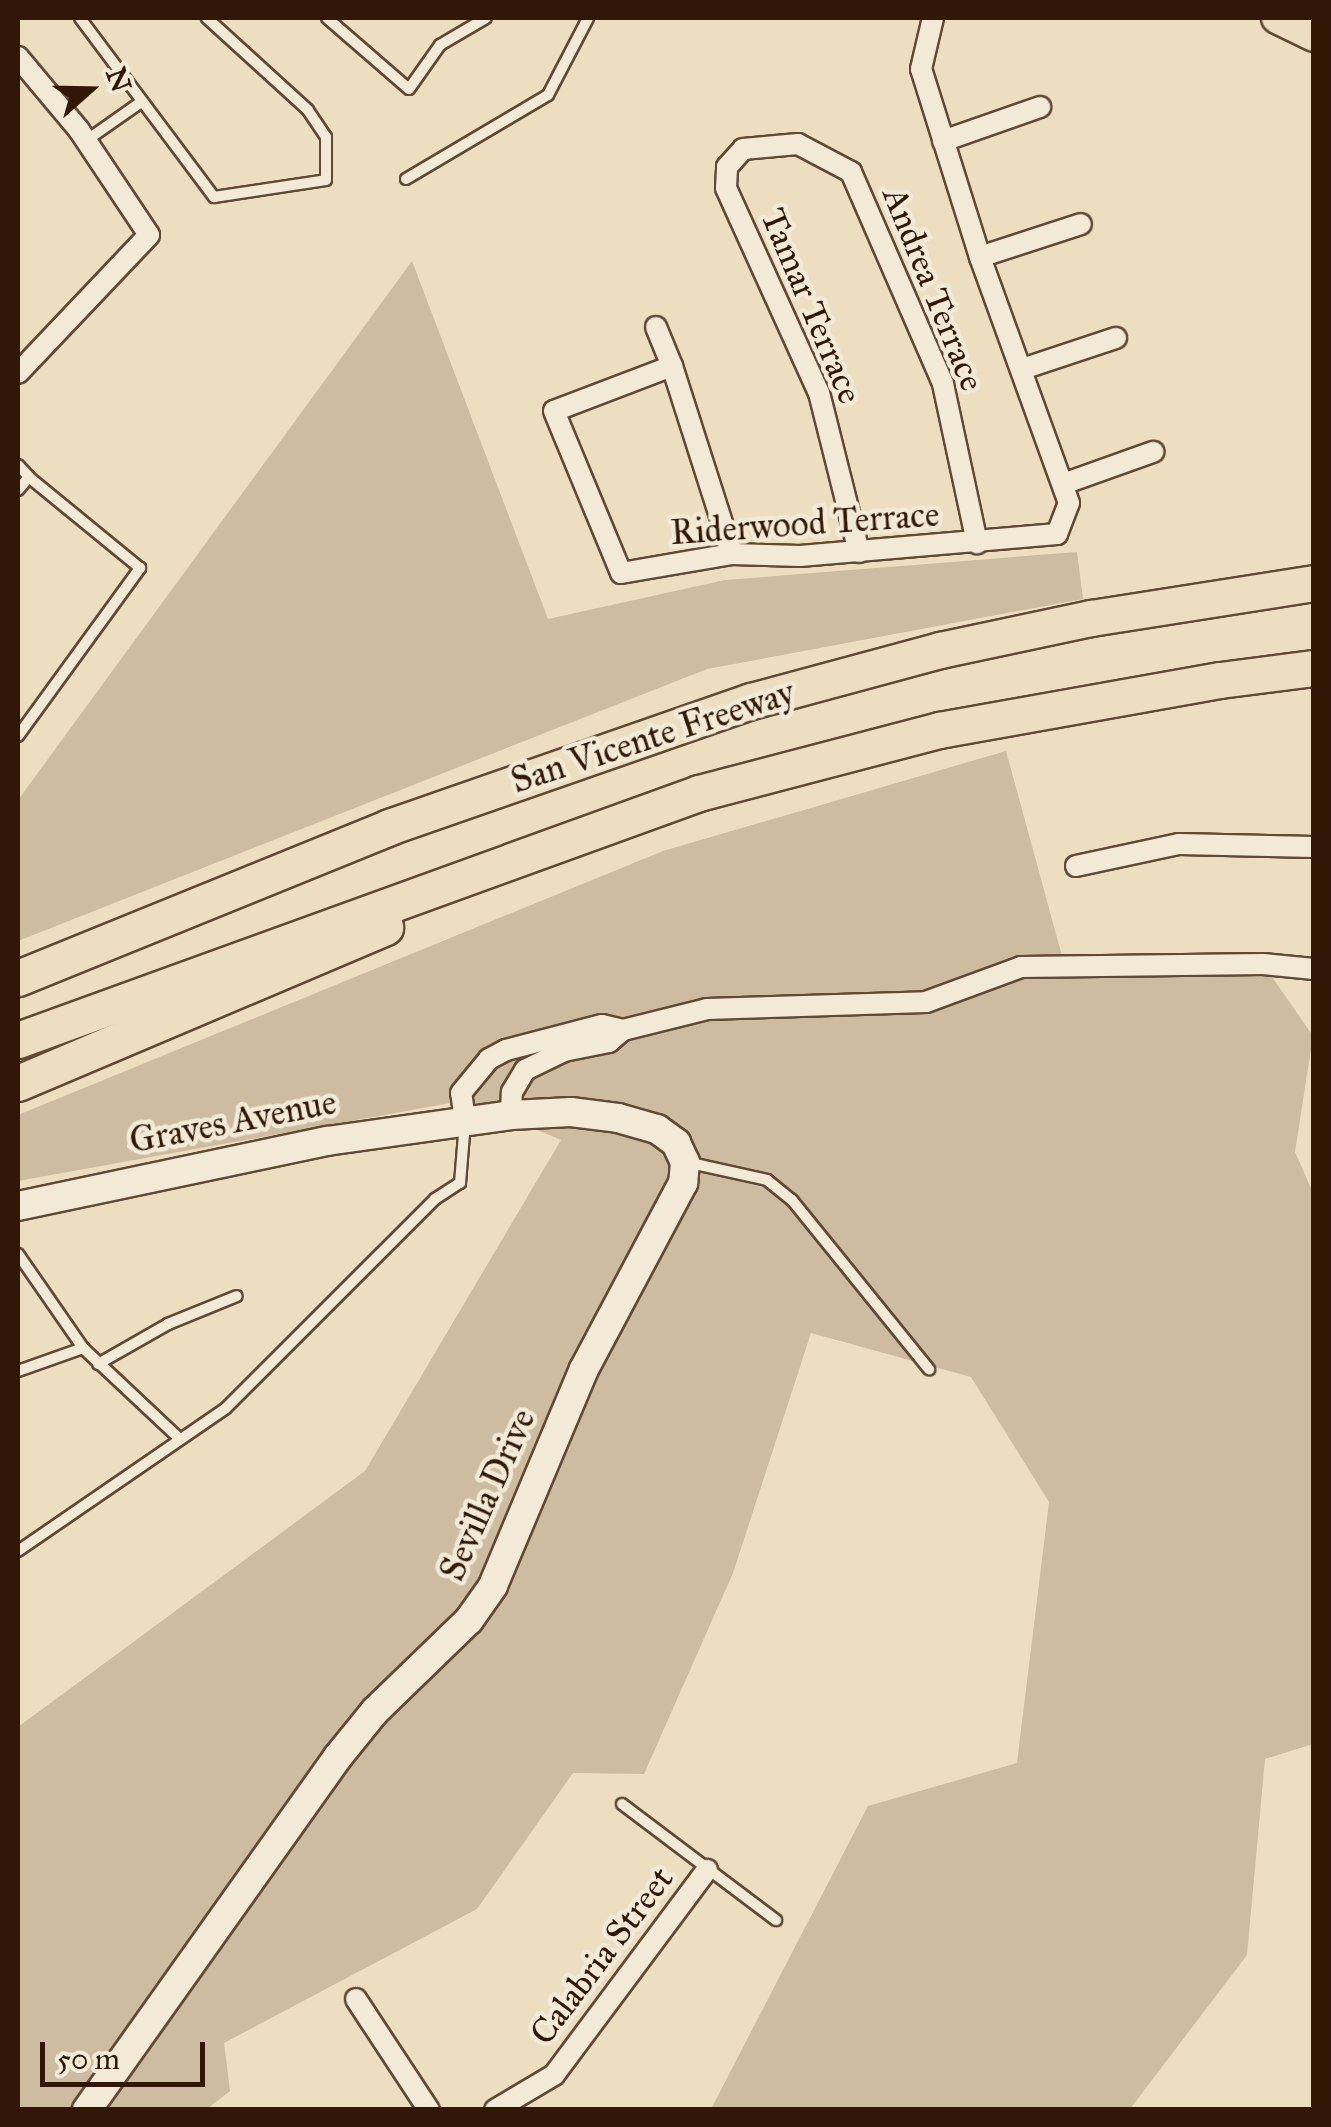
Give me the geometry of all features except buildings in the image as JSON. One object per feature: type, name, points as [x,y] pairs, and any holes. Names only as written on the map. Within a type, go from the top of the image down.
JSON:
[{"type":"highway","name":"San Vicente Freeway","points":[[18,978],[389,828],[751,701],[940,650],[1091,618],[1314,583]]},
{"type":"highway","name":"San Vicente Freeway","points":[[18,1040],[700,793],[939,730],[1220,680],[1314,668]]},
{"type":"highway","points":[[18,1084],[700,793]]},
{"type":"main road","points":[[1278,18],[1314,36]]},
{"type":"street","name":"Riderwood Terrace","points":[[672,366],[554,411],[622,574],[732,554],[859,552],[1057,534],[1069,503],[980,257],[921,69],[933,18]]},
{"type":"street","points":[[18,57],[86,141],[149,235],[18,373]]},
{"type":"street","points":[[943,140],[1040,107]]},
{"type":"street","name":"Andrea Terrace","points":[[743,149],[798,144],[851,172],[942,384],[977,543]]},
{"type":"street","name":"Tamar Terrace","points":[[743,149],[728,168],[726,188],[819,393],[859,552]]},
{"type":"street","points":[[980,257],[1081,224]]},
{"type":"street","points":[[656,327],[732,554]]},
{"type":"street","points":[[1022,369],[1116,338]]},
{"type":"street","points":[[1062,484],[1153,452]]},
{"type":"street","points":[[1076,866],[1179,844],[1314,847]]},
{"type":"street","points":[[511,1115],[512,1092],[525,1070],[564,1051],[608,1042],[622,1030],[707,1008],[926,1002],[1020,968],[1263,964],[1314,969]]},
{"type":"street","points":[[622,1030],[602,1025],[489,1059],[462,1093],[465,1120],[571,1112],[618,1118],[656,1129],[676,1142],[684,1162]]},
{"type":"street","name":"Graves Avenue","points":[[18,1206],[327,1140],[465,1120]]},
{"type":"street","name":"Sevilla Drive","points":[[87,2110],[337,1758],[375,1711],[469,1620],[493,1586],[584,1369],[683,1183],[684,1162]]},
{"type":"street","name":"Calabria Street","points":[[495,2110],[554,2075],[708,1870]]},
{"type":"street","points":[[356,1999],[429,2110]]},
{"type":"lane","points":[[80,18],[214,197],[326,180],[326,137],[308,110],[207,18]]},
{"type":"lane","points":[[327,18],[410,89],[440,45],[486,18]]},
{"type":"lane","points":[[406,179],[548,95],[588,18]]},
{"type":"lane","points":[[86,141],[141,102]]},
{"type":"lane","points":[[18,465],[140,568],[18,736]]},
{"type":"lane","points":[[18,490],[29,477]]},
{"type":"lane","points":[[18,1551],[226,1408],[435,1199],[460,1183],[465,1120]]},
{"type":"lane","points":[[684,1162],[767,1180],[792,1200],[929,1369]]},
{"type":"lane","points":[[18,1254],[83,1348],[180,1439]]},
{"type":"lane","points":[[98,1364],[168,1324],[238,1296]]},
{"type":"lane","points":[[18,1370],[83,1348]]},
{"type":"lane","points":[[622,1804],[776,1920]]},
{"type":"shaded area","points":[[412,261],[548,619],[725,580],[1077,552],[1083,599],[707,669],[18,941],[18,800]]},
{"type":"shaded area","points":[[1006,751],[1065,967],[1263,964],[1313,1036],[1295,1152],[1314,1195],[1313,1744],[1265,1759],[1247,1955],[1130,2109],[711,2109],[868,1806],[1017,1763],[1049,1502],[971,1377],[811,1333],[733,1573],[644,1774],[573,1773],[477,1909],[224,2043],[230,2091],[207,2109],[18,2109],[18,1727],[365,1471],[561,1140],[467,1100],[18,1181],[18,1115],[663,851]]}]
